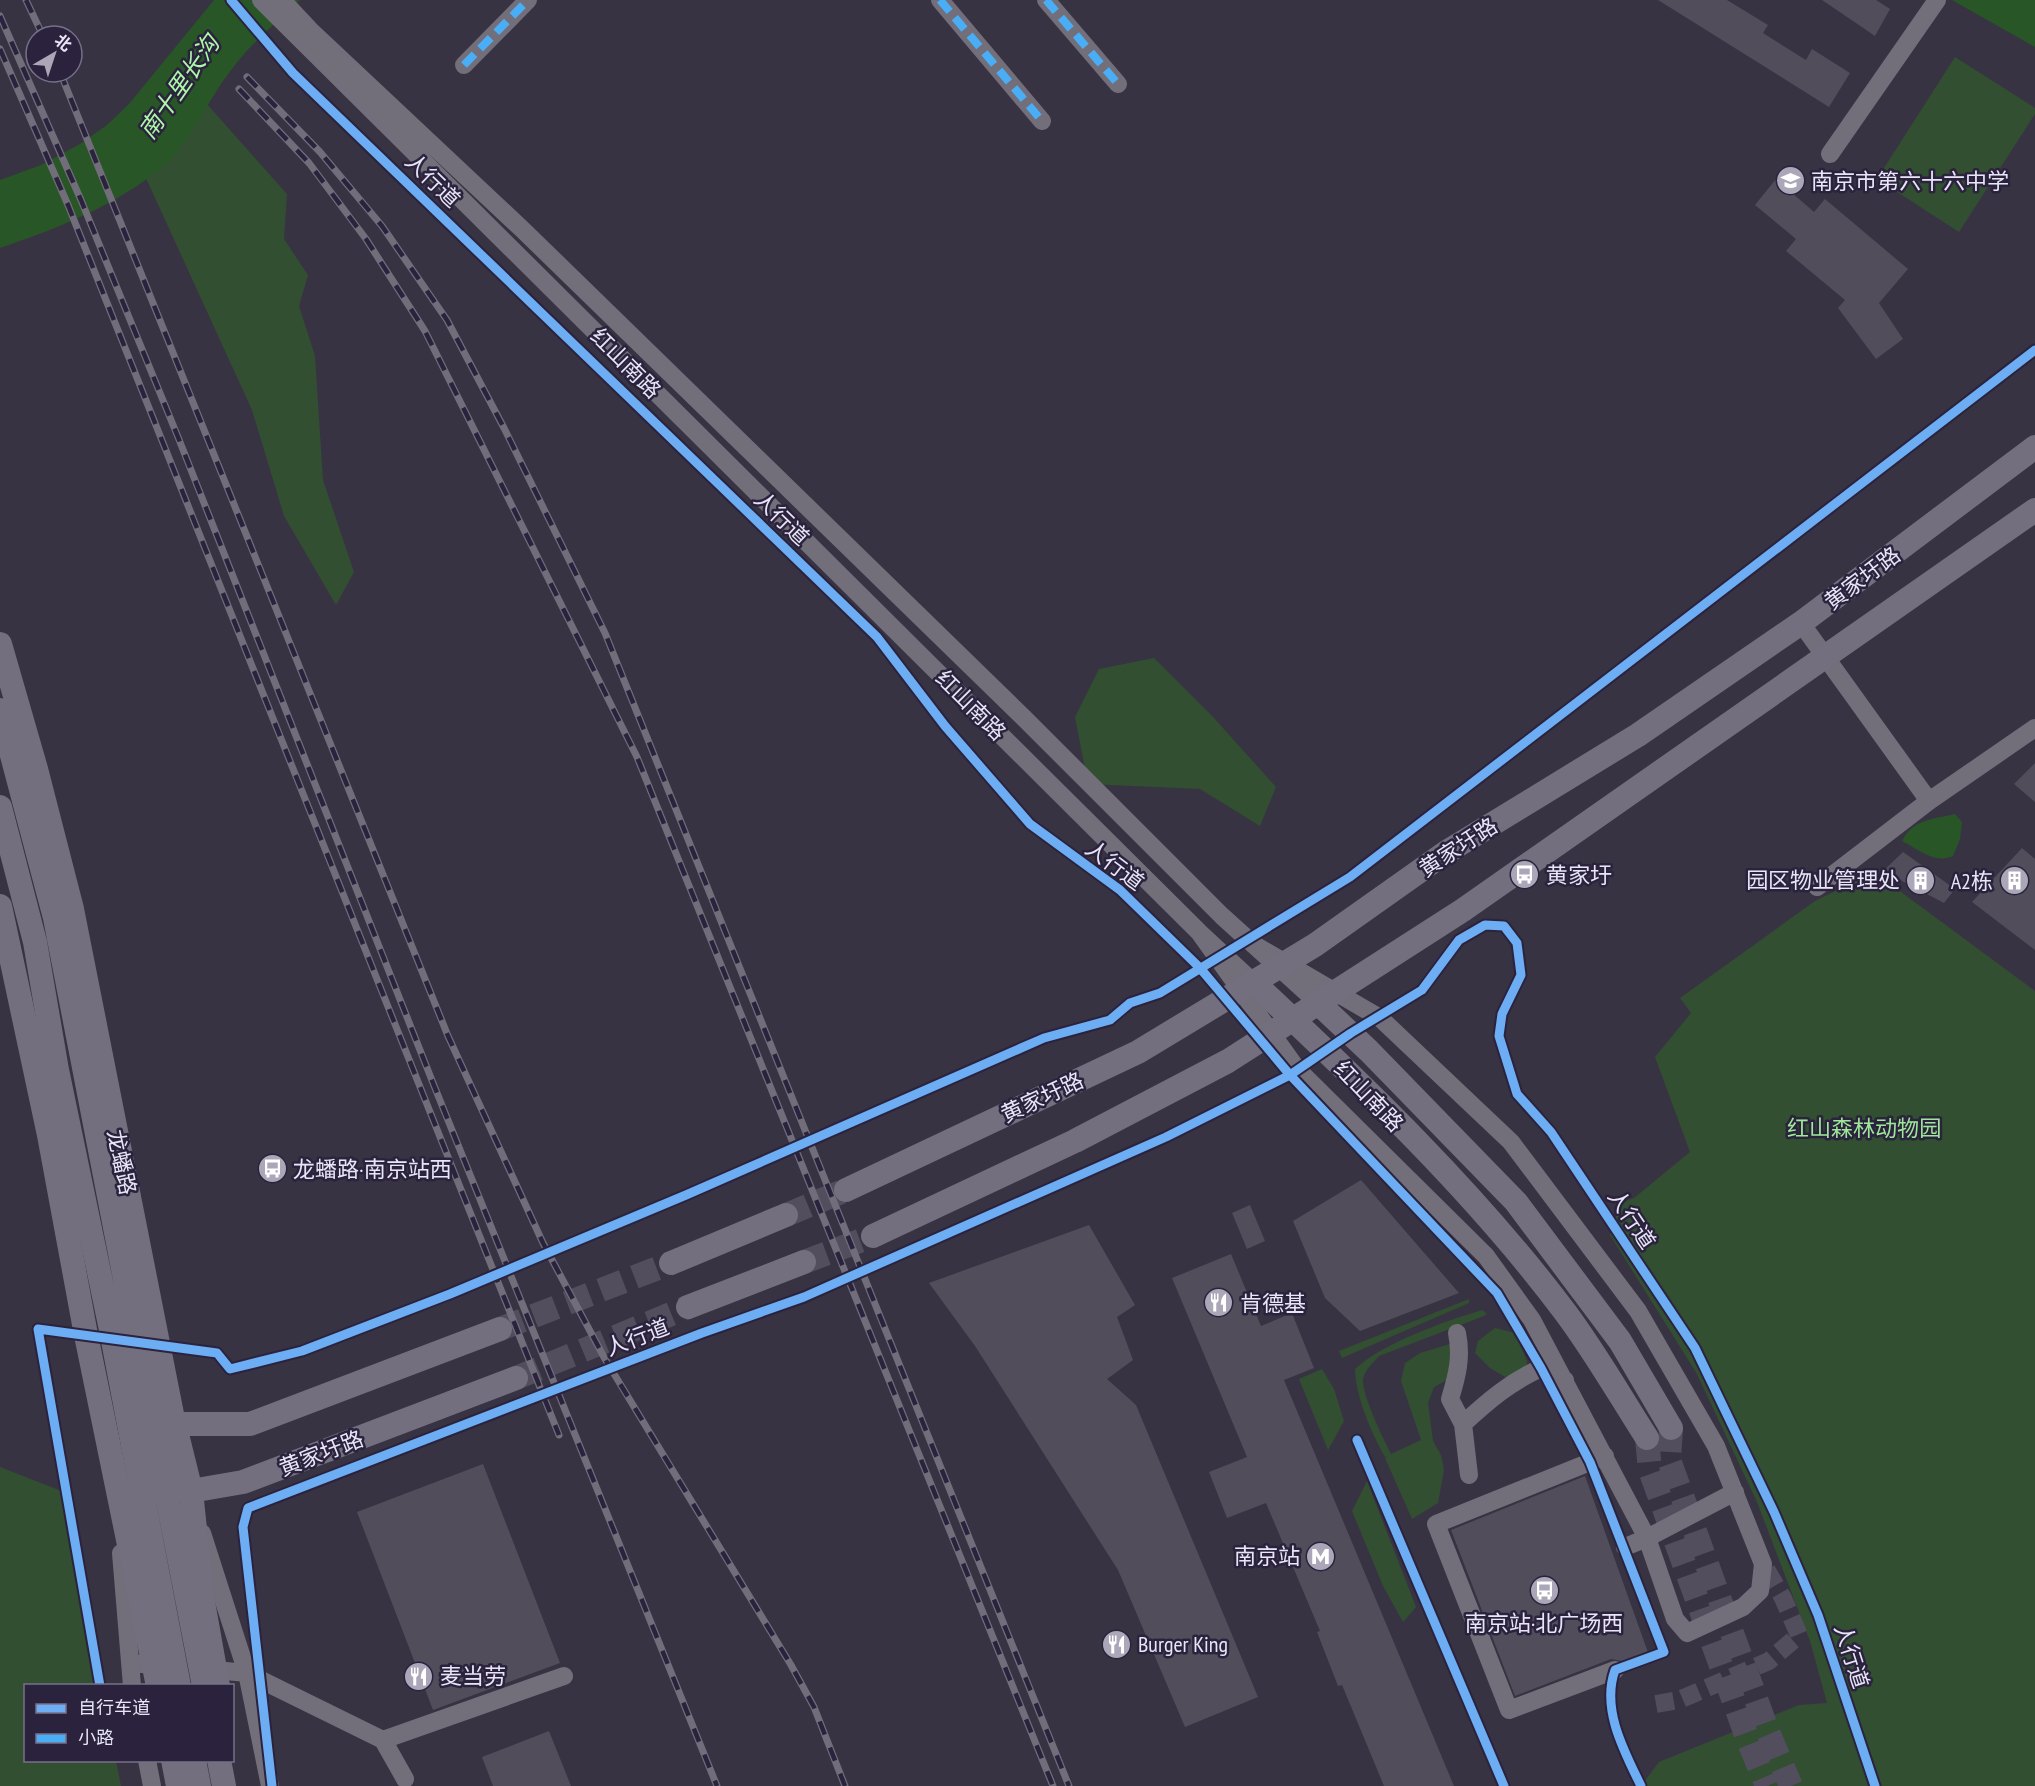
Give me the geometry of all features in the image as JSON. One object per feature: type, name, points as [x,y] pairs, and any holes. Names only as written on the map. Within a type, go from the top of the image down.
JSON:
[{"type":"main road","name":"黄家圩路","points":[[846,1190],[1138,1052],[1329,936],[1445,853],[1638,735],[1801,624],[2035,447]]},
{"type":"main road","name":"黄家圩路","points":[[873,1236],[1075,1141],[1228,1061],[1463,910],[2035,510]]},
{"type":"main road","name":"龙蟠路","points":[[0,644],[33,758],[72,909],[172,1414],[176,1423],[190,1491],[213,1680]]},
{"type":"main road","name":"龙蟠路","points":[[0,710],[55,918],[213,1680]]},
{"type":"main road","name":"龙蟠路","points":[[0,807],[35,942],[57,1070],[110,1325],[179,1684]]},
{"type":"main road","points":[[0,906],[118,1485],[148,1671]]},
{"type":"main road","name":"红山南路","points":[[1247,986],[1292,1018],[1439,1167],[1510,1243],[1567,1314],[1647,1438]]},
{"type":"main road","name":"红山南路","points":[[1326,996],[1369,1051],[1516,1202],[1620,1341],[1671,1428]]},
{"type":"main road","points":[[671,1263],[786,1215]]},
{"type":"main road","points":[[688,1307],[804,1262]]},
{"type":"main road","points":[[107,1430],[176,1423],[250,1424],[500,1329]]},
{"type":"main road","name":"黄家圩路","points":[[118,1485],[190,1491],[243,1482],[516,1378]]},
{"type":"main road","points":[[173,1762],[178,1786]]},
{"type":"main road","points":[[194,1762],[199,1786]]},
{"type":"main road","points":[[219,1762],[224,1786]]},
{"type":"main road","points":[[232,1762],[236,1786]]},
{"type":"street","name":"红山南路","points":[[261,0],[306,36],[524,230],[1253,944],[1326,996]]},
{"type":"street","points":[[282,0],[306,36]]},
{"type":"street","points":[[464,65],[528,0]]},
{"type":"street","points":[[940,0],[1042,121]]},
{"type":"street","points":[[1046,0],[1118,84]]},
{"type":"street","points":[[1830,154],[1937,0]]},
{"type":"street","name":"红山南路","points":[[306,36],[1199,932],[1247,986]]},
{"type":"street","points":[[1801,624],[1824,659],[1929,801]]},
{"type":"street","points":[[1817,887],[1929,801],[2035,728]]},
{"type":"street","points":[[1247,986],[1271,1032],[1297,1069],[1486,1256],[1532,1320],[1647,1538],[1676,1619],[1687,1633],[1743,1607],[1760,1591],[1763,1564],[1716,1446],[1638,1311],[1511,1142],[1380,1018],[1326,996]]},
{"type":"street","points":[[1456,1332],[1460,1347],[1459,1367],[1450,1399],[1463,1424],[1469,1475]]},
{"type":"street","points":[[1463,1424],[1490,1398],[1517,1379],[1541,1368],[1565,1380]]},
{"type":"street","points":[[1605,1456],[1436,1524],[1509,1710],[1615,1670]]},
{"type":"street","points":[[190,1491],[247,1673],[270,1786]]},
{"type":"street","points":[[1625,1547],[1736,1492]]},
{"type":"street","points":[[134,1684],[148,1671],[213,1680],[247,1673],[383,1740],[405,1779]]},
{"type":"street","points":[[383,1740],[564,1676]]},
{"type":"street","points":[[147,1762],[152,1786]]},
{"type":"green space","points":[[1955,57],[2035,108],[2035,114],[1959,232],[1877,179]]},
{"type":"green space","points":[[206,103],[287,194],[284,239],[308,275],[299,306],[315,356],[323,480],[354,572],[336,605],[284,516],[252,410],[145,176]]},
{"type":"green space","points":[[1154,658],[1214,718],[1276,787],[1260,826],[1200,789],[1088,784],[1075,717],[1099,669]]},
{"type":"green space","name":"红山森林动物园","points":[[1874,872],[2035,991],[2035,1786],[1641,1786],[1659,1762],[1799,1705],[1827,1703],[1810,1641],[1757,1502],[1697,1374],[1610,1235],[1621,1202],[1634,1198],[1690,1152],[1655,1057],[1691,1013],[1680,998],[1815,901]]},
{"type":"green space","points":[[1469,1299],[1469,1303],[1342,1358],[1339,1351]]},
{"type":"green space","points":[[1482,1310],[1487,1314],[1379,1356],[1364,1375],[1363,1386],[1369,1405],[1391,1454],[1421,1440],[1401,1381],[1405,1363],[1420,1353],[1450,1344],[1452,1365],[1449,1379],[1434,1387],[1428,1403],[1433,1441],[1441,1455],[1444,1470],[1438,1503],[1412,1519],[1385,1458],[1389,1455],[1385,1457],[1365,1415],[1355,1369],[1381,1350],[1398,1342],[1450,1320]]},
{"type":"green space","points":[[1495,1328],[1515,1333],[1527,1361],[1526,1371],[1505,1377],[1490,1368],[1475,1353],[1478,1341]]},
{"type":"green space","points":[[1322,1369],[1334,1389],[1344,1421],[1328,1450],[1299,1379]]},
{"type":"green space","points":[[0,1467],[64,1492],[102,1684],[24,1684],[24,1762],[116,1762],[121,1786],[0,1786]]},
{"type":"green space","points":[[1367,1481],[1416,1607],[1403,1622],[1383,1586],[1352,1511]]},
{"type":"water","name":"南十里长沟","points":[[214,0],[300,0],[239,59],[183,144],[163,166],[126,193],[106,204],[43,233],[0,248],[0,180],[41,165],[80,144],[107,125],[129,104]]},
{"type":"water","points":[[1952,0],[2035,0],[2035,47]]},
{"type":"water","points":[[1955,814],[1962,822],[1960,839],[1953,856],[1933,857],[1902,841],[1918,824]]},
{"type":"building","points":[[1658,0],[1727,0],[1768,25],[1763,33],[1806,60],[1812,49],[1850,73],[1829,107]]},
{"type":"building","points":[[1822,0],[1876,0],[1890,9],[1875,36]]},
{"type":"building","points":[[1776,179],[1814,212],[1825,199],[1908,269],[1879,303],[1903,339],[1876,359],[1838,308],[1845,300],[1786,251],[1796,239],[1755,205]]},
{"type":"building","points":[[2035,763],[2035,802],[2014,784]]},
{"type":"building","name":"A2栋","points":[[2022,848],[2035,859],[2035,950],[1972,902]]},
{"type":"building","name":"园区物业管理处","points":[[1903,852],[1955,889],[1944,903],[1883,871]]},
{"type":"building","points":[[1361,1180],[1459,1293],[1360,1331],[1325,1298],[1293,1221]]},
{"type":"building","points":[[1250,1205],[1265,1241],[1247,1249],[1232,1213]]},
{"type":"building","points":[[1089,1225],[1135,1305],[1117,1317],[1133,1360],[1107,1379],[1136,1405],[1258,1697],[1185,1727],[1118,1570],[975,1346],[929,1283]]},
{"type":"building","points":[[1231,1254],[1261,1326],[1292,1313],[1314,1368],[1284,1380],[1454,1786],[1384,1786],[1342,1685],[1338,1686],[1317,1632],[1320,1631],[1266,1503],[1227,1518],[1209,1472],[1247,1457],[1172,1278]]},
{"type":"building","points":[[483,1464],[560,1663],[433,1710],[357,1512]]},
{"type":"building","name":"南京站·北广场西","points":[[1585,1476],[1650,1658],[1626,1667],[1622,1661],[1611,1659],[1515,1696],[1451,1530]]},
{"type":"building","points":[[549,1731],[571,1786],[493,1786],[482,1757]]},
{"type":"tunnel","points":[[786,1215],[846,1190]]},
{"type":"tunnel","points":[[804,1262],[873,1236]]},
{"type":"tunnel","points":[[500,1329],[671,1263]]},
{"type":"tunnel","points":[[516,1378],[688,1307]]},
{"type":"tunnel","points":[[1671,1428],[1669,1460],[1768,1732],[1791,1786]]},
{"type":"tunnel","points":[[1647,1438],[1650,1470],[1748,1740],[1767,1786]]},
{"type":"tunnel","points":[[1656,1704],[1679,1700],[1769,1661],[1799,1635],[1783,1598],[1763,1564]]},
{"type":"railway","points":[[26,0],[37,24]]},
{"type":"railway","points":[[0,16],[81,200],[178,437],[433,1083],[717,1786]]},
{"type":"railway","points":[[0,49],[68,205],[559,1435]]},
{"type":"railway","points":[[247,77],[320,152],[382,226],[447,320],[504,428],[605,633],[1069,1786]]},
{"type":"railway","points":[[65,84],[448,1036],[543,1243],[605,1359],[791,1665],[814,1707],[845,1786]]},
{"type":"railway","points":[[239,89],[309,163],[366,239],[425,331],[637,757],[1053,1786]]},
{"type":"marked path","points":[[464,65],[528,0]]},
{"type":"marked path","points":[[940,0],[1042,121]]},
{"type":"marked path","points":[[1046,0],[1118,84]]},
{"type":"cycle path","name":"人行道","points":[[231,0],[293,73],[877,637],[945,726],[1030,824],[1120,890],[1200,968],[1290,1075],[1497,1293],[1541,1368],[1590,1462],[1664,1652],[1615,1670],[1611,1685],[1616,1730],[1641,1786]]},
{"type":"cycle path","points":[[100,1684],[38,1329],[217,1353],[230,1369],[302,1351],[450,1294],[686,1195],[1044,1038],[1110,1020],[1130,1003],[1160,993],[1350,877],[2035,350]]},
{"type":"cycle path","name":"人行道","points":[[272,1786],[243,1527],[248,1508],[702,1333],[804,1297],[1166,1137],[1290,1075],[1351,1033],[1422,990],[1459,940],[1485,925],[1504,926],[1517,943],[1521,975],[1502,1014],[1499,1036],[1517,1094],[1551,1132],[1695,1348],[1774,1512],[1818,1615],[1875,1786]]},
{"type":"cycle path","points":[[1357,1440],[1504,1786]]},
{"type":"place","name":"南京市第六十六中学","points":[[1790,181]]},
{"type":"place","name":"黄家圩","points":[[1525,875]]},
{"type":"place","name":"园区物业管理处","points":[[1921,880]]},
{"type":"place","name":"A2栋","points":[[2014,881]]},
{"type":"place","name":"龙蟠路·南京站西","points":[[272,1169]]},
{"type":"place","name":"肯德基","points":[[1219,1303]]},
{"type":"place","name":"南京站","points":[[1321,1556]]},
{"type":"place","name":"南京站·北广场西","points":[[1544,1591]]},
{"type":"place","name":"Burger King","points":[[1117,1644]]},
{"type":"place","name":"麦当劳","points":[[419,1676]]}]
